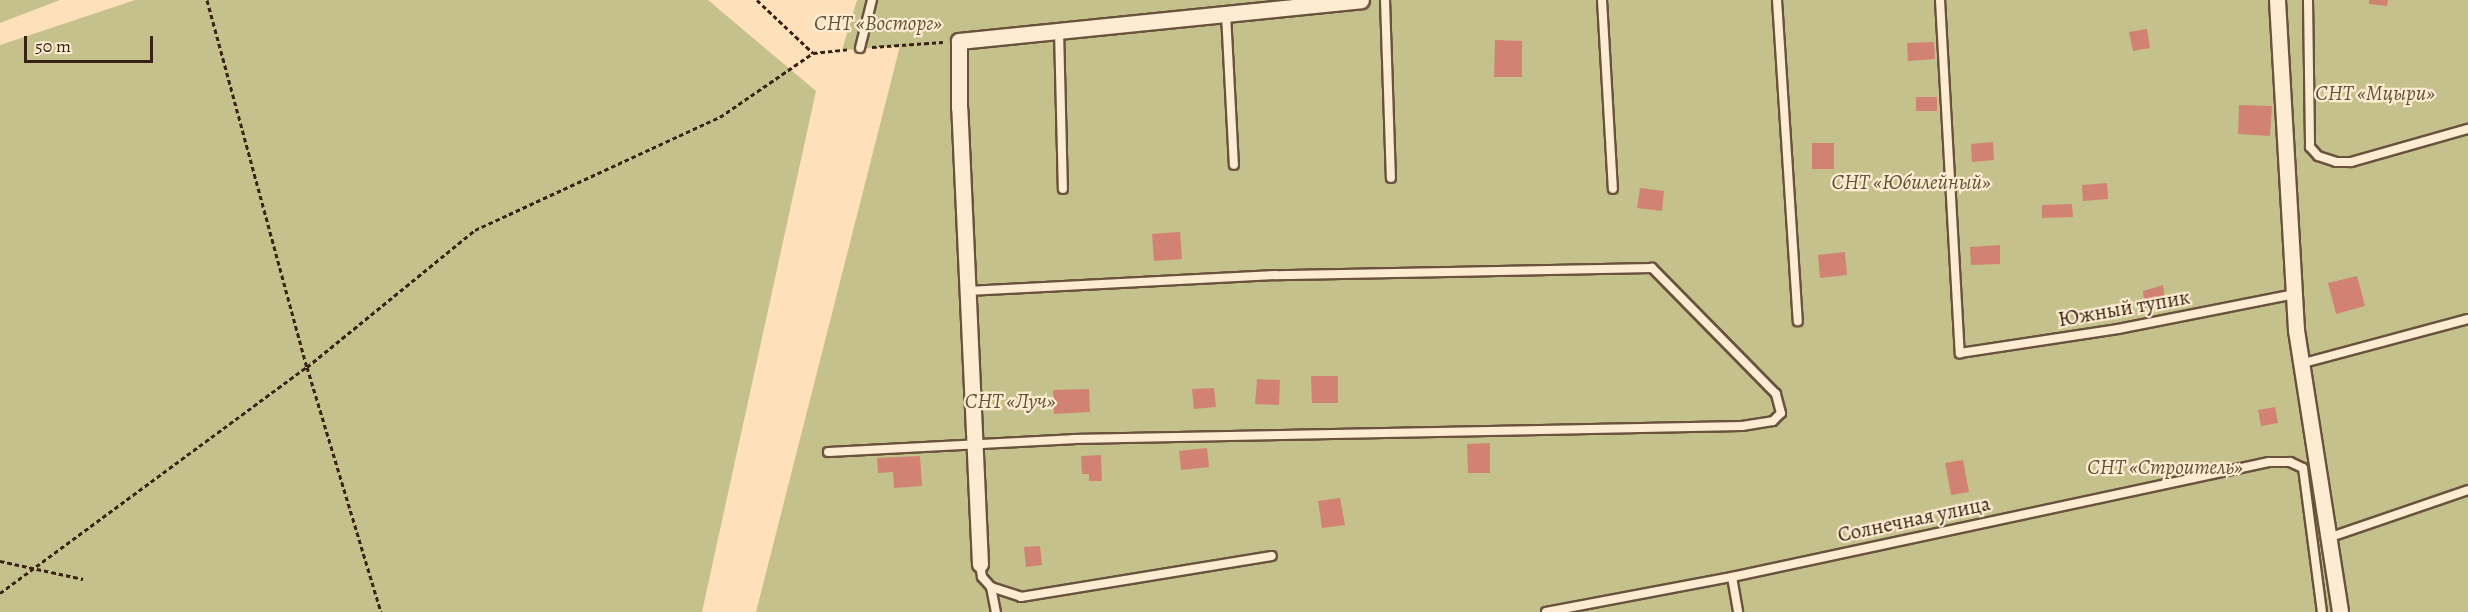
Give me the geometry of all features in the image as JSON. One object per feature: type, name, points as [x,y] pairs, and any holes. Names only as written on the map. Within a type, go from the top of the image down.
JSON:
[{"type":"street","points":[[980,564],[967,291],[959,41],[1226,13],[1273,4],[1361,0]]},
{"type":"street","points":[[2277,0],[2300,364],[2340,612]]},
{"type":"lane","points":[[860,48],[872,0]]},
{"type":"lane","points":[[1385,0],[1392,178]]},
{"type":"lane","points":[[1602,0],[1613,189]]},
{"type":"lane","points":[[1777,0],[1798,321]]},
{"type":"lane","name":"Южный тупик","points":[[1940,0],[1960,353],[2118,329],[2294,294]]},
{"type":"lane","points":[[2308,0],[2310,147],[2318,156],[2336,162],[2351,162],[2468,129]]},
{"type":"lane","points":[[1226,13],[1234,165]]},
{"type":"lane","points":[[1059,30],[1063,189]]},
{"type":"lane","points":[[828,452],[1097,438],[1742,426],[1773,421],[1781,413],[1776,394],[1652,268],[1275,275],[967,291]]},
{"type":"lane","points":[[2300,364],[2468,319]]},
{"type":"lane","name":"Солнечная улица","points":[[1546,612],[1732,577],[2269,462],[2290,462],[2303,468],[2322,612]]},
{"type":"lane","points":[[2327,539],[2468,490]]},
{"type":"lane","points":[[980,564],[982,577],[991,587],[1021,597],[1272,556]]},
{"type":"lane","points":[[1732,577],[1738,612]]},
{"type":"lane","points":[[991,587],[996,612]]},
{"type":"path","points":[[207,0],[307,368],[381,612]]},
{"type":"path","points":[[757,0],[813,53]]},
{"type":"path","points":[[0,593],[31,568],[307,368],[475,230],[720,117],[813,53],[959,41]]},
{"type":"path","points":[[0,561],[83,579]]},
{"type":"green space","points":[[0,0],[60,0],[0,23]]},
{"type":"green space","points":[[135,0],[708,0],[816,91],[702,612],[0,612],[0,45]]},
{"type":"green space","points":[[857,0],[2468,0],[2468,612],[756,612],[900,46],[842,50]]},
{"type":"building","points":[[2369,0],[2388,0],[2387,6],[2369,4]]},
{"type":"building","points":[[2147,29],[2150,48],[2133,51],[2129,32]]},
{"type":"building","points":[[1495,40],[1522,41],[1522,77],[1494,77]]},
{"type":"building","points":[[1934,42],[1935,59],[1908,61],[1907,43]]},
{"type":"building","points":[[1916,97],[1937,97],[1937,111],[1916,111]]},
{"type":"building","points":[[2239,105],[2272,106],[2270,136],[2238,134]]},
{"type":"building","points":[[1993,142],[1994,160],[1972,162],[1971,144]]},
{"type":"building","points":[[1812,143],[1834,143],[1834,169],[1812,169]]},
{"type":"building","points":[[2107,183],[2108,199],[2083,201],[2082,185]]},
{"type":"building","points":[[1640,188],[1664,191],[1662,211],[1637,208]]},
{"type":"building","points":[[2072,204],[2073,217],[2042,218],[2042,205]]},
{"type":"building","points":[[1180,232],[1182,259],[1154,261],[1152,234]]},
{"type":"building","points":[[2000,245],[2000,264],[1971,265],[1970,247]]},
{"type":"building","points":[[1845,252],[1847,275],[1820,278],[1818,255]]},
{"type":"building","points":[[2357,276],[2365,306],[2336,314],[2328,283]]},
{"type":"building","points":[[2163,285],[2166,306],[2145,308],[2143,291]]},
{"type":"building","points":[[1311,376],[1338,376],[1338,403],[1312,403]]},
{"type":"building","points":[[1257,379],[1280,380],[1279,405],[1255,404]]},
{"type":"building","points":[[1214,388],[1216,407],[1194,409],[1192,389]]},
{"type":"building","points":[[1089,389],[1090,412],[1054,414],[1053,390]]},
{"type":"building","points":[[2275,407],[2278,423],[2261,426],[2258,410]]},
{"type":"building","points":[[1490,443],[1490,473],[1468,473],[1467,444]]},
{"type":"building","points":[[1207,448],[1209,467],[1181,470],[1179,451]]},
{"type":"building","points":[[1101,455],[1102,481],[1089,481],[1089,474],[1082,474],[1081,456]]},
{"type":"building","points":[[920,456],[922,486],[894,488],[893,472],[878,473],[877,458]]},
{"type":"building","points":[[1963,460],[1969,492],[1951,495],[1945,463]]},
{"type":"building","points":[[1340,498],[1345,525],[1322,528],[1318,501]]},
{"type":"building","points":[[1040,546],[1042,565],[1026,567],[1024,547]]},
{"type":"park label","name":"СНТ «Восторг»","points":[[878,23]]},
{"type":"park label","name":"СНТ «Мцыри»","points":[[2375,93]]},
{"type":"park label","name":"СНТ «Юбилейный»","points":[[1911,182]]},
{"type":"park label","name":"СНТ «Луч»","points":[[1010,401]]},
{"type":"park label","name":"СНТ «Строитель»","points":[[2165,467]]}]
